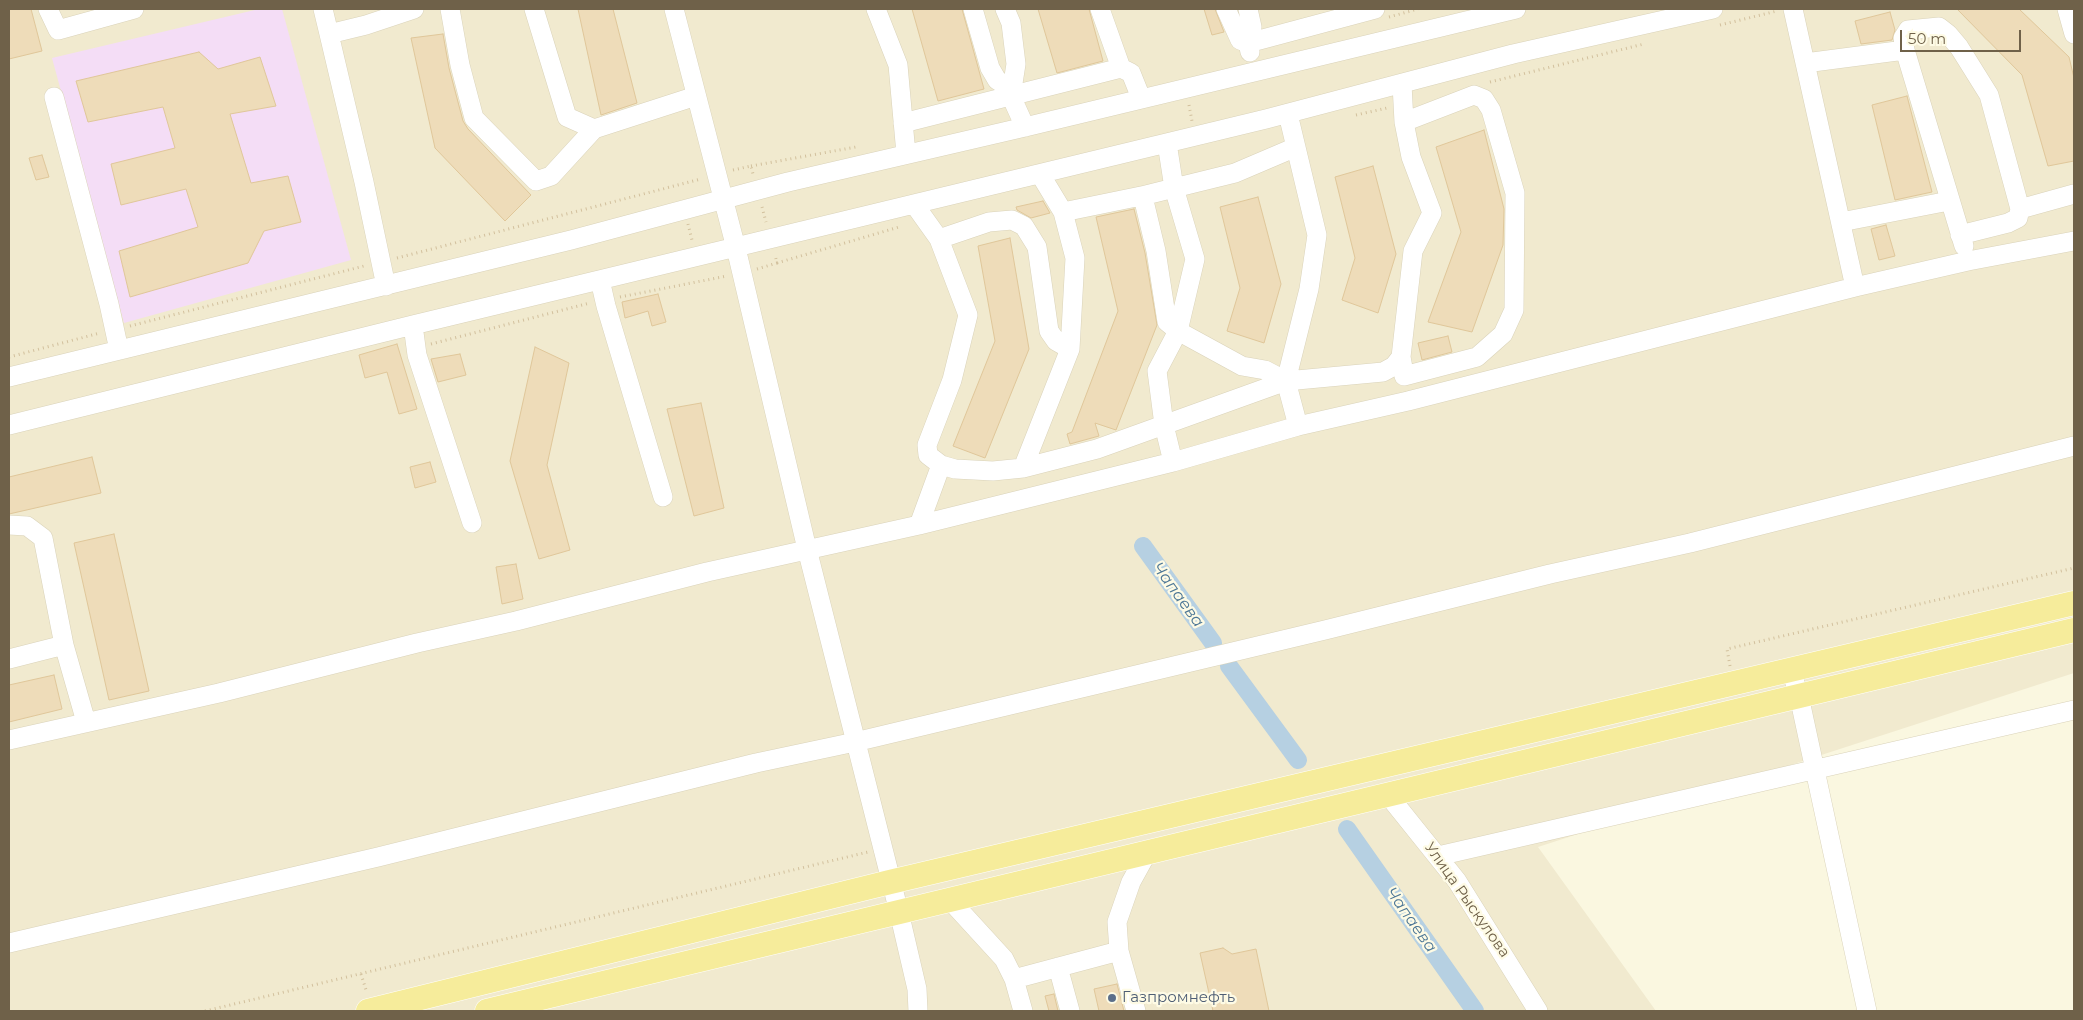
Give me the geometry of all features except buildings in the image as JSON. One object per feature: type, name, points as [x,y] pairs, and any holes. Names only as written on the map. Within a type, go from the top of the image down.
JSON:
[{"type":"main road","points":[[368,1011],[422,1005],[890,882],[2074,603]]},
{"type":"main road","points":[[487,1011],[2074,630]]},
{"type":"street","points":[[48,9],[58,30],[134,9]]},
{"type":"street","points":[[323,9],[364,182],[386,286]]},
{"type":"street","points":[[329,34],[366,25],[414,9]]},
{"type":"street","points":[[450,9],[460,65],[474,118],[536,181],[551,176],[594,128],[696,96]]},
{"type":"street","points":[[534,9],[567,117],[594,128]]},
{"type":"street","points":[[674,9],[736,248],[807,549],[899,912],[917,989],[918,1011]]},
{"type":"street","points":[[876,9],[898,65],[906,154]]},
{"type":"street","points":[[973,9],[990,68],[998,80],[1011,92],[1025,127]]},
{"type":"street","points":[[1005,9],[1011,24],[1016,64],[1011,92]]},
{"type":"street","points":[[1100,9],[1121,68],[1130,74],[1141,98]]},
{"type":"street","points":[[1226,9],[1240,40],[1248,43],[1370,9],[1381,40]]},
{"type":"street","points":[[1248,9],[1252,26],[1248,43],[1255,70]]},
{"type":"street","points":[[9,377],[386,286],[757,190],[1381,40],[1474,14],[1516,9]]},
{"type":"street","points":[[9,425],[413,325],[1167,144],[1513,54],[1713,9]]},
{"type":"street","points":[[1793,9],[1856,287]]},
{"type":"street","points":[[2066,9],[2074,34]]},
{"type":"street","points":[[1960,235],[2008,223],[2018,218],[2020,209],[1989,95],[1959,47],[1939,27],[1908,30],[1903,38],[1906,50],[1949,201],[1968,261]]},
{"type":"street","points":[[1805,63],[1906,50]]},
{"type":"street","points":[[903,124],[1011,92],[1121,68]]},
{"type":"street","points":[[1402,84],[1404,122],[1411,157],[1432,213],[1413,251],[1401,357],[1408,401]]},
{"type":"street","points":[[1404,122],[1474,95],[1484,99],[1491,110],[1515,193],[1514,310],[1503,334],[1477,357],[1404,376]]},
{"type":"street","points":[[54,97],[109,304],[119,350]]},
{"type":"street","points":[[1288,114],[1317,235],[1309,289],[1286,381],[1298,426]]},
{"type":"street","points":[[1167,144],[1174,188],[1195,259],[1178,331],[1157,371],[1164,425],[1173,462]]},
{"type":"street","points":[[1063,212],[1146,195],[1235,173],[1296,147]]},
{"type":"street","points":[[1023,468],[1070,349],[1075,258],[1063,212],[1040,174]]},
{"type":"street","points":[[2020,209],[2074,194]]},
{"type":"street","points":[[1146,195],[1144,200],[1156,252],[1167,322],[1178,331],[1242,366],[1265,370],[1286,381]]},
{"type":"street","points":[[1841,222],[1949,201]]},
{"type":"street","points":[[914,204],[939,239],[968,315],[952,380],[927,445],[928,455],[941,465],[955,469],[993,472],[1023,468],[1097,449],[1286,381],[1384,372],[1394,366],[1401,357]]},
{"type":"street","points":[[939,239],[989,222],[1012,220],[1024,226],[1037,247],[1049,331],[1056,341],[1070,349]]},
{"type":"street","points":[[9,740],[516,622],[609,596],[807,549],[919,525],[1173,462],[1298,426],[1408,401],[1856,287],[1968,261],[2074,241]]},
{"type":"street","points":[[600,280],[604,300],[663,497]]},
{"type":"street","points":[[413,325],[416,348],[472,523]]},
{"type":"street","points":[[9,943],[378,857],[746,765],[855,742],[1334,628],[1550,574],[1709,538],[2074,446]]},
{"type":"street","points":[[919,525],[941,465]]},
{"type":"street","points":[[9,525],[27,526],[42,538],[64,645],[86,722]]},
{"type":"street","points":[[9,659],[64,645]]},
{"type":"street","points":[[1791,670],[1799,696],[1868,1011]]},
{"type":"street","points":[[1438,856],[2074,710]]},
{"type":"street","name":"Улица Рыскулова","points":[[1388,795],[1457,881],[1538,1011]]},
{"type":"street","points":[[1136,1011],[1119,951],[1116,922],[1131,882],[1147,853]]},
{"type":"street","points":[[950,900],[1004,959],[1014,979],[1023,1011]]},
{"type":"street","points":[[1014,979],[1119,951]]},
{"type":"street","points":[[1058,967],[1064,1010]]},
{"type":"path","points":[[1185,87],[1195,136]]},
{"type":"path","points":[[416,348],[604,300],[702,282],[777,263],[751,166],[716,174]]},
{"type":"path","points":[[677,187],[702,282]]},
{"type":"path","points":[[1734,684],[1727,649],[2074,568]]},
{"type":"path","points":[[205,1011],[882,848]]},
{"type":"shaded area","points":[[9,9],[2074,9],[2074,673],[1538,847],[1656,1011],[9,1011]]},
{"type":"shaded area","points":[[259,9],[282,9],[351,260],[124,323],[52,58]]},
{"type":"waterway","name":"Чапаева","points":[[1143,546],[1213,643]]},
{"type":"waterway","name":"Чапаева","points":[[1229,666],[1298,760]]},
{"type":"waterway","name":"Чапаева","points":[[1347,829],[1475,1011]]},
{"type":"place","name":"Газпромнефть","points":[[1112,998]]}]
